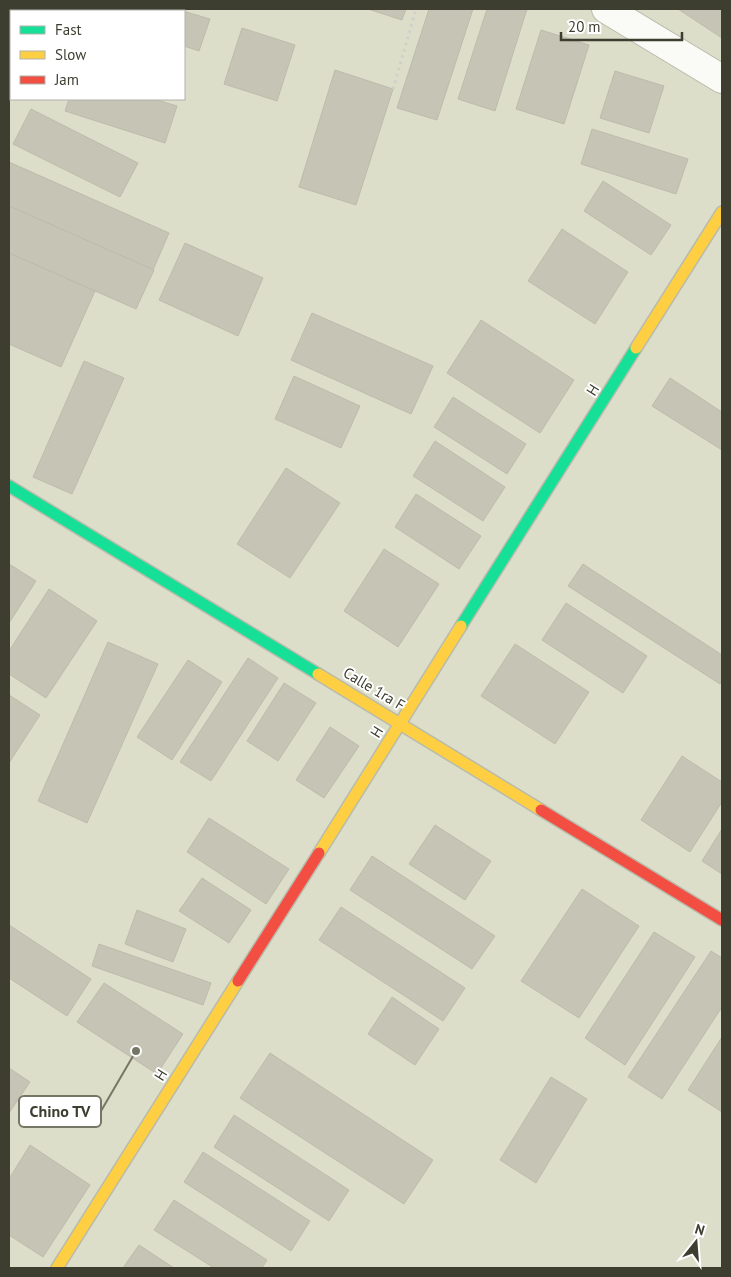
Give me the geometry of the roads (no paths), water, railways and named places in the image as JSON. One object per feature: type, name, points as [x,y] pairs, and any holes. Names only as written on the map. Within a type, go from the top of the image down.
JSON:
[{"type":"street","points":[[606,9],[722,79]]},
{"type":"street","name":"H","points":[[57,1268],[722,212]]},
{"type":"street","name":"Calle 1ra F","points":[[9,486],[722,920]]},
{"type":"place","name":"Chino TV","points":[[136,1051]]}]
